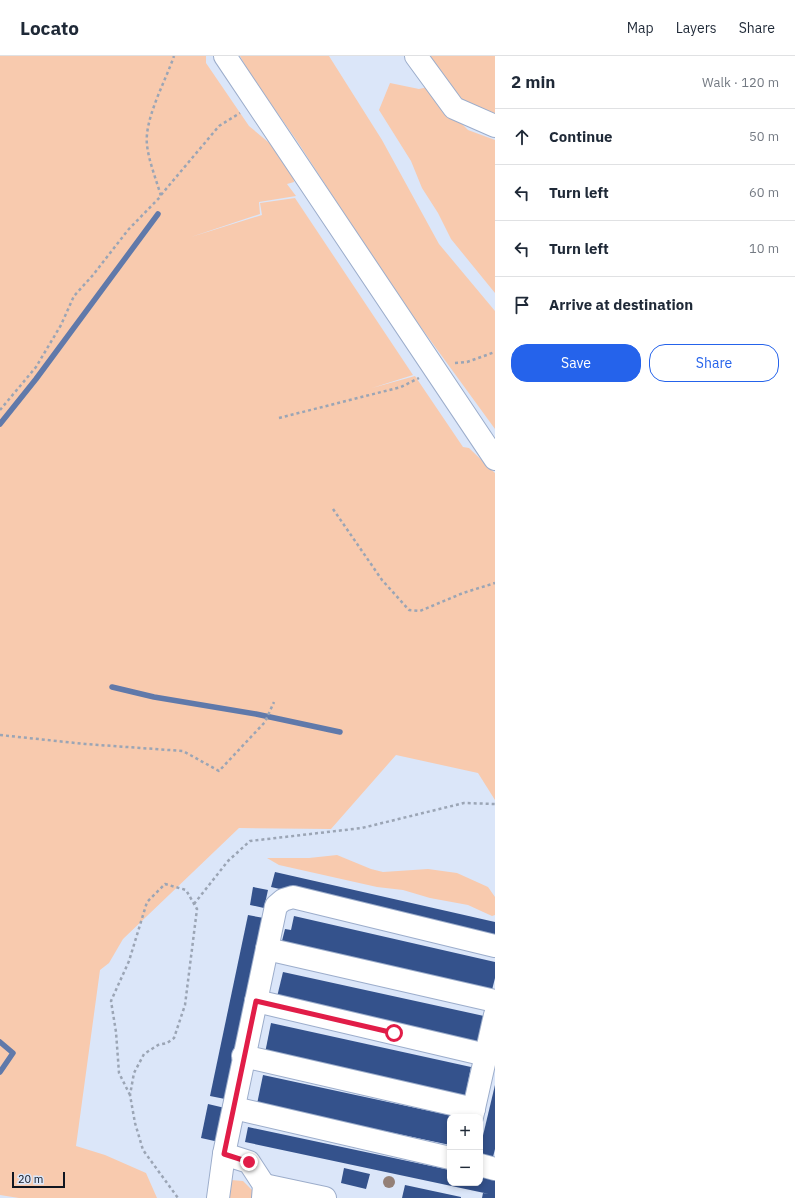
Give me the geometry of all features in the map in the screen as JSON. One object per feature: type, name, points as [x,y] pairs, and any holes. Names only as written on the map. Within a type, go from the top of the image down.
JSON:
[{"type":"street","points":[[225,56],[495,459]]},
{"type":"street","points":[[416,56],[454,108],[495,126]]},
{"type":"street","points":[[218,1198],[224,1154],[243,1056],[276,906],[283,900],[293,898],[495,946]]},
{"type":"street","points":[[267,949],[495,1001]]},
{"type":"street","points":[[256,1001],[486,1055]]},
{"type":"street","points":[[243,1056],[473,1113],[495,1014]]},
{"type":"street","points":[[234,1108],[447,1157]]},
{"type":"street","points":[[224,1154],[249,1162],[264,1192],[325,1198]]},
{"type":"street","points":[[483,1166],[495,1169]]},
{"type":"path","points":[[161,196],[147,144],[149,124],[160,89],[174,56]]},
{"type":"path","points":[[0,410],[36,367],[61,325],[74,296],[94,276],[128,230],[161,196],[219,126],[257,104]]},
{"type":"path","points":[[279,418],[401,387],[435,370],[495,352]]},
{"type":"path","points":[[333,509],[382,580],[409,610],[420,611],[463,593],[495,583]]},
{"type":"path","points":[[0,735],[85,744],[183,751],[219,771],[265,722],[274,702]]},
{"type":"path","points":[[194,904],[228,861],[250,841],[362,828],[464,803],[495,804]]},
{"type":"path","points":[[130,1095],[134,1073],[144,1054],[174,1038],[185,1005],[197,909],[186,890],[165,884],[147,902],[130,961],[111,1001],[116,1032],[119,1073],[130,1095],[135,1123],[143,1150],[178,1198]]},
{"type":"shaded area","points":[[0,56],[206,56],[206,63],[249,126],[291,161],[294,182],[287,184],[296,196],[259,202],[260,214],[191,237],[262,215],[260,203],[295,198],[413,375],[372,388],[415,376],[463,447],[469,448],[495,473],[495,800],[478,773],[396,755],[331,829],[239,828],[123,939],[109,963],[100,970],[76,1146],[105,1155],[146,1173],[157,1198],[19,1198],[0,1195]]},
{"type":"shaded area","points":[[240,56],[329,56],[382,140],[439,244],[495,311],[495,429],[393,289],[297,141],[250,74]]},
{"type":"shaded area","points":[[424,56],[495,56],[495,127],[449,111],[468,130],[495,140],[495,293],[451,239],[438,213],[422,188],[411,161],[379,110],[390,83],[419,89],[437,85]]},
{"type":"shaded area","points":[[337,855],[371,869],[383,872],[428,869],[457,873],[488,887],[495,897],[495,915],[492,916],[468,905],[430,898],[403,890],[377,887],[279,865],[267,858],[309,858]]},
{"type":"shaded area","points":[[231,1180],[243,1181],[253,1191],[253,1198],[228,1198]]},
{"type":"building","points":[[275,872],[495,922],[495,937],[271,887]]},
{"type":"building","points":[[253,887],[268,890],[264,908],[250,905]]},
{"type":"building","points":[[248,915],[264,918],[225,1099],[210,1096]]},
{"type":"building","points":[[294,916],[495,962],[495,978],[491,994],[281,945],[285,929],[291,930]]},
{"type":"building","points":[[283,972],[484,1016],[478,1044],[276,1001]]},
{"type":"building","points":[[271,1023],[471,1067],[465,1097],[265,1053]]},
{"type":"building","points":[[263,1075],[447,1115],[447,1144],[257,1104]]},
{"type":"building","points":[[495,1085],[495,1149],[493,1157],[483,1155],[483,1135]]},
{"type":"building","points":[[208,1104],[225,1108],[219,1142],[201,1138]]},
{"type":"building","points":[[248,1127],[447,1169],[447,1185],[245,1142]]},
{"type":"building","points":[[344,1168],[370,1174],[366,1189],[341,1183]]},
{"type":"building","points":[[483,1177],[495,1180],[495,1198],[482,1198],[483,1193],[489,1194],[451,1186],[483,1186]]},
{"type":"building","points":[[405,1185],[461,1197],[461,1198],[402,1198]]},
{"type":"waterway","points":[[0,424],[36,379],[158,214]]},
{"type":"waterway","points":[[112,687],[154,697],[256,714],[340,732]]},
{"type":"waterway","points":[[0,1042],[13,1053],[0,1072]]},
{"type":"route","points":[[249,1162],[224,1154],[243,1056],[256,1001],[394,1033]]}]
